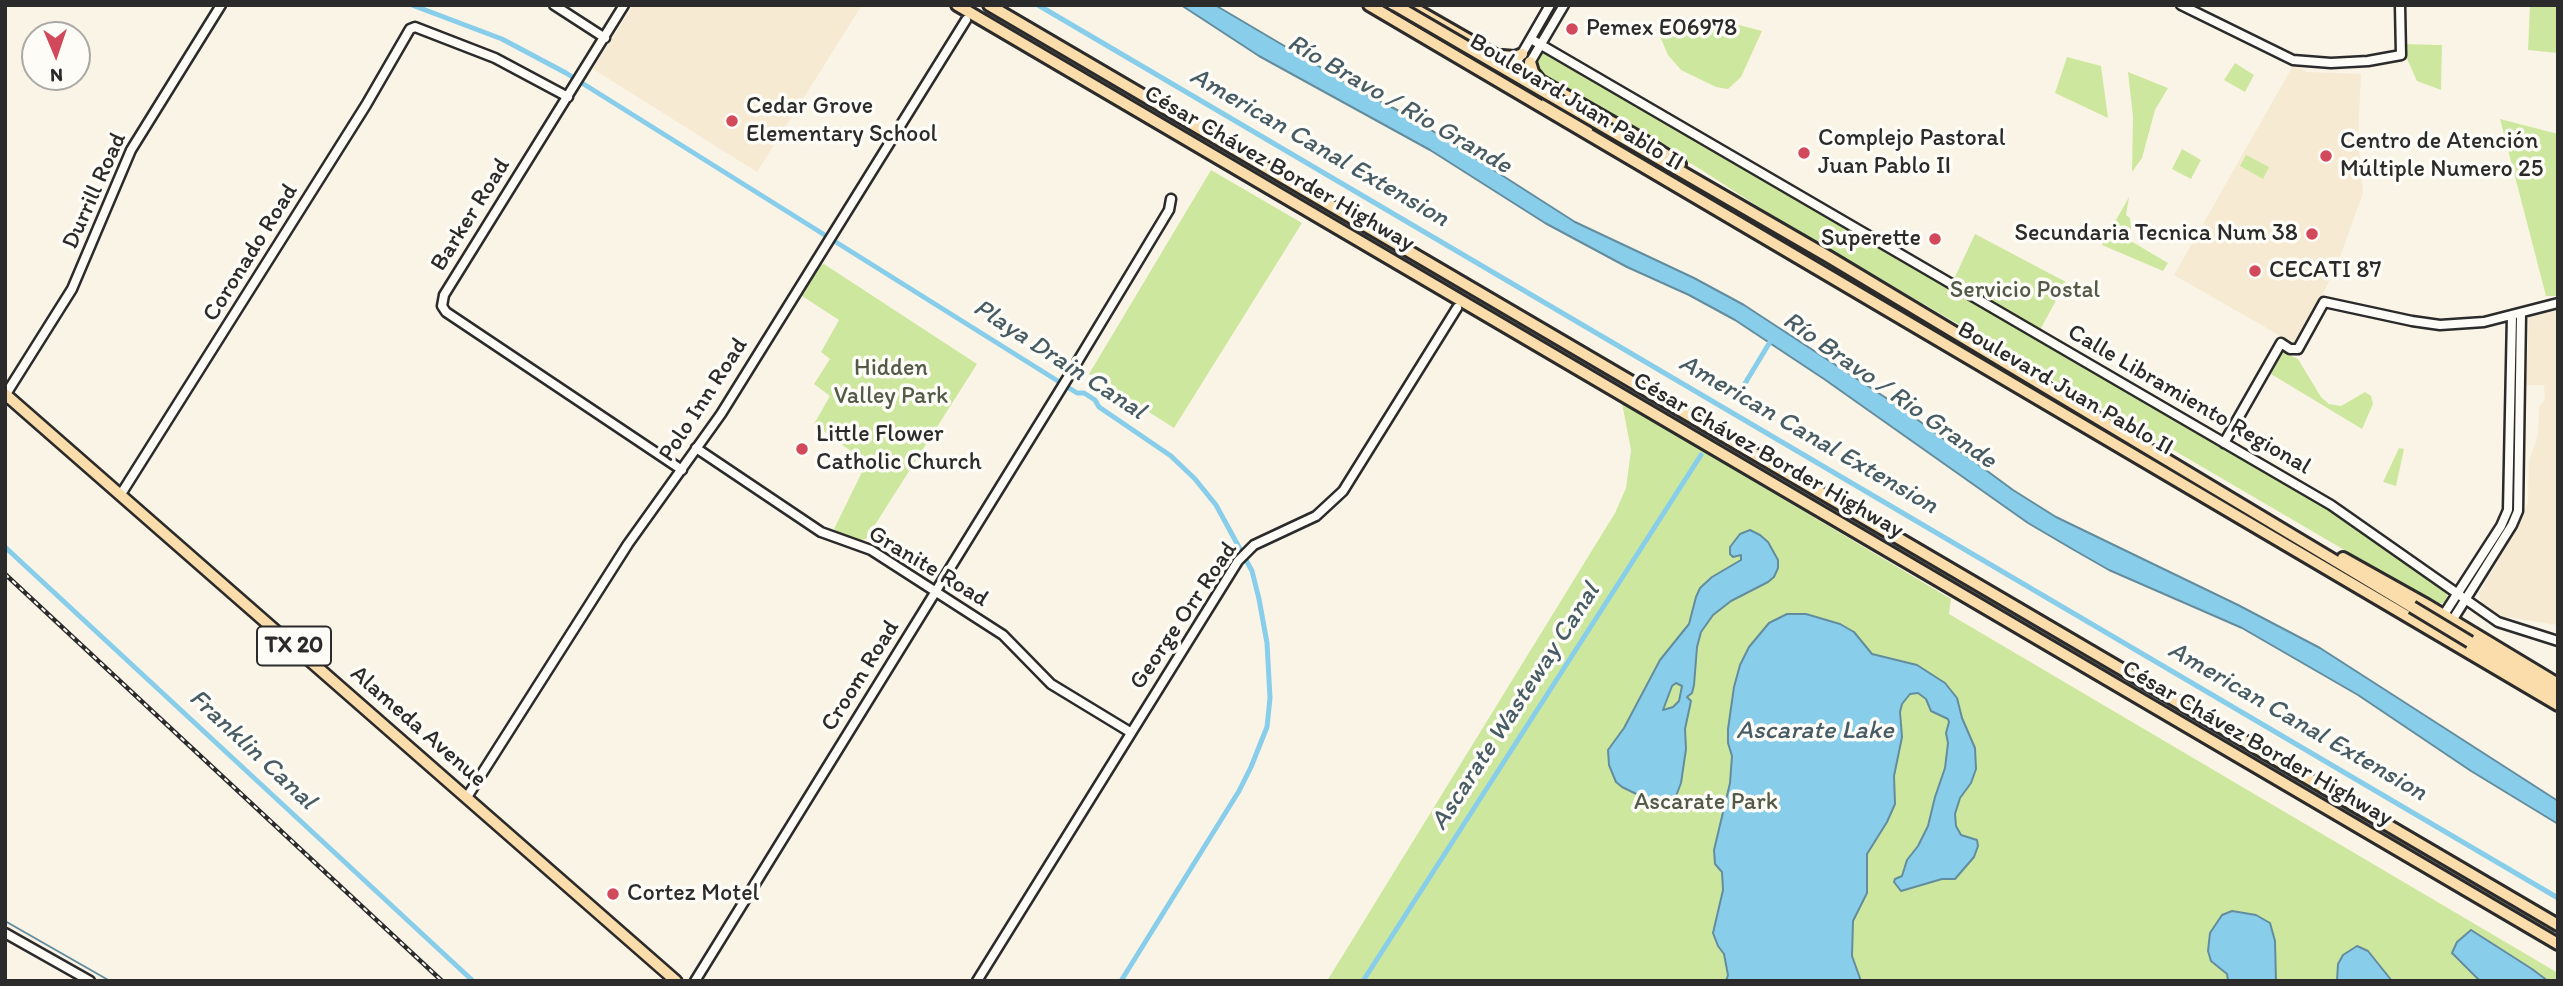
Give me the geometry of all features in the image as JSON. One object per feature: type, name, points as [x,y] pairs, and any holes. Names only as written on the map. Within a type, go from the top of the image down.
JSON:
[{"type":"highway","name":"César Chávez Border Highway","points":[[957,5],[2558,944]]},
{"type":"highway","name":"César Chávez Border Highway","points":[[989,5],[2558,925]]},
{"type":"highway","name":"Boulevard Juan Pablo II","points":[[1369,5],[2558,705]]},
{"type":"highway","name":"Boulevard Juan Pablo II","points":[[1395,5],[1707,186],[2558,694]]},
{"type":"highway","points":[[1408,5],[1493,53],[1511,58],[1540,80],[1661,150],[1707,186]]},
{"type":"highway","points":[[1444,49],[1464,53],[1508,73],[1522,65]]},
{"type":"highway","points":[[1522,65],[1528,87],[1577,119],[1597,139]]},
{"type":"highway","points":[[2281,528],[2297,530],[2451,617],[2558,684]]},
{"type":"highway","points":[[2389,604],[2400,606],[2510,670],[2523,685]]},
{"type":"highway","points":[[2420,617],[2426,617],[2428,614],[2427,605]]},
{"type":"highway","points":[[2463,642],[2463,636],[2470,631]]},
{"type":"main road","name":"Alameda Avenue","points":[[5,394],[676,981]]},
{"type":"street","name":"Durrill Road","points":[[5,394],[72,289],[131,150],[221,5]]},
{"type":"street","points":[[554,5],[605,38]]},
{"type":"street","name":"Barker Road","points":[[624,5],[444,295],[442,306],[446,312],[682,470]]},
{"type":"street","points":[[1522,65],[1531,39],[1550,5]]},
{"type":"street","points":[[1522,65],[1540,45],[1563,5]]},
{"type":"street","points":[[2181,5],[2293,60],[2349,63],[2401,55],[2400,5]]},
{"type":"street","name":"Polo Inn Road","points":[[467,797],[628,544],[721,414],[966,20]]},
{"type":"street","name":"Coronado Road","points":[[121,494],[359,117],[410,29],[415,27],[495,58],[568,97]]},
{"type":"street","name":"Calle Libramiento Regional","points":[[1531,39],[2358,523],[2503,625],[2555,639]]},
{"type":"street","name":"Croom Road","points":[[695,981],[1068,378],[1169,210],[1171,199]]},
{"type":"street","points":[[2224,443],[2281,343],[2296,350],[2301,346],[2324,302],[2440,325],[2472,323],[2517,315],[2558,303]]},
{"type":"street","name":"George Orr Road","points":[[977,981],[1241,558],[1260,542],[1311,519],[1336,499],[1404,396],[1457,308]]},
{"type":"street","points":[[2451,617],[2457,594],[2501,526],[2508,510],[2517,315]]},
{"type":"street","points":[[2441,629],[2465,600],[2515,518],[2519,500],[2520,434],[2517,315]]},
{"type":"street","points":[[2510,433],[2520,434]]},
{"type":"street","name":"Granite Road","points":[[696,448],[821,532],[871,550],[1003,635],[1060,691],[1130,732]]},
{"type":"street","points":[[2451,617],[2480,610]]},
{"type":"street","points":[[5,933],[90,981]]},
{"type":"shaded area","name":"Cedar Grove Elementary School","points":[[633,5],[862,5],[757,172],[593,69]]},
{"type":"shaded area","points":[[2294,64],[2307,72],[2361,74],[2358,138],[2363,193],[2336,268],[2296,345],[2174,275]]},
{"type":"shaded area","points":[[2558,307],[2558,625],[2499,616],[2481,603],[2479,593],[2516,531],[2528,502],[2529,461],[2538,435],[2539,407],[2545,400],[2544,385],[2526,385],[2529,317]]},
{"type":"green space","points":[[2530,5],[2558,5],[2558,53],[2528,50]]},
{"type":"green space","points":[[1720,20],[1762,31],[1741,77],[1728,89],[1716,87],[1681,70],[1668,55],[1659,34],[1660,29]]},
{"type":"green space","points":[[2404,44],[2442,45],[2441,90],[2417,81],[2404,52]]},
{"type":"green space","points":[[1542,52],[2344,518],[2447,594],[2448,599],[2443,603],[2435,603],[1768,213],[1700,169],[1540,75],[1535,66]]},
{"type":"green space","points":[[2067,57],[2101,66],[2108,118],[2055,93]]},
{"type":"green space","points":[[2235,63],[2254,75],[2245,92],[2224,80]]},
{"type":"green space","points":[[2128,72],[2168,88],[2155,110],[2142,158],[2132,172],[2133,117]]},
{"type":"green space","points":[[2500,119],[2558,134],[2558,296],[2546,296]]},
{"type":"green space","points":[[2182,149],[2201,160],[2191,179],[2172,169]]},
{"type":"green space","points":[[2246,155],[2269,167],[2263,179],[2240,166]]},
{"type":"green space","points":[[1211,170],[1302,223],[1174,428],[1089,374]]},
{"type":"green space","points":[[2129,197],[2126,215],[2130,218],[2129,240],[2168,263],[2163,271],[2102,245]]},
{"type":"green space","name":"Servicio Postal","points":[[1975,234],[2066,282],[2040,330],[1954,279]]},
{"type":"green space","name":"Hidden Valley Park","points":[[824,264],[977,364],[866,539],[862,540],[838,534],[834,529],[865,466],[863,460],[814,424],[830,396],[814,384],[830,359],[821,352],[839,320],[802,296]]},
{"type":"green space","points":[[2283,352],[2298,359],[2321,397],[2329,404],[2341,406],[2365,392],[2371,396],[2373,404],[2362,429],[2271,374]]},
{"type":"green space","name":"Ascarate Park","points":[[1622,403],[1951,599],[1949,614],[2558,973],[2558,981],[1327,981],[1615,513],[1626,488],[1631,450]]},
{"type":"green space","points":[[2399,448],[2404,449],[2396,486],[2383,482]]},
{"type":"water","points":[[1181,5],[1215,5],[1414,119],[1575,222],[1694,278],[1744,305],[1903,409],[2013,490],[2056,517],[2320,648],[2558,801],[2558,824],[2471,771],[2358,695],[2242,628],[2109,570],[2028,523],[1824,379],[1735,320],[1545,223],[1430,150],[1259,56]]},
{"type":"water","name":"Ascarate Lake","points":[[1750,530],[1768,542],[1778,560],[1778,568],[1768,582],[1731,601],[1713,615],[1701,632],[1694,685],[1692,693],[1687,697],[1691,701],[1685,729],[1686,749],[1681,783],[1673,804],[1657,804],[1616,782],[1609,765],[1608,750],[1624,728],[1660,660],[1689,624],[1700,588],[1712,577],[1741,560],[1741,555],[1733,557],[1730,554],[1730,547],[1740,534]],"holes":[[[1676,683],[1682,686],[1679,701],[1673,707],[1663,710],[1672,686]]]},
{"type":"water","name":"Ascarate Lake","points":[[1787,614],[1806,614],[1840,624],[1854,632],[1872,654],[1917,665],[1945,683],[1957,698],[1975,748],[1976,769],[1971,783],[1960,798],[1955,814],[1956,826],[1961,835],[1977,840],[1974,857],[1955,879],[1942,879],[1901,891],[1894,882],[1902,876],[1907,860],[1928,826],[1945,768],[1949,722],[1931,711],[1926,699],[1918,693],[1910,694],[1902,704],[1902,737],[1894,776],[1895,804],[1867,854],[1867,893],[1853,921],[1852,956],[1861,981],[1726,981],[1728,975],[1724,954],[1713,933],[1723,890],[1722,872],[1715,864],[1714,850],[1730,783],[1732,756],[1728,729],[1734,687],[1740,665],[1749,647],[1769,623]]},
{"type":"water","points":[[2232,911],[2256,915],[2270,923],[2275,941],[2276,981],[2228,981],[2227,974],[2211,961],[2208,951],[2210,933],[2222,915]]},
{"type":"water","points":[[2471,930],[2548,981],[2480,981],[2452,953],[2457,942]]},
{"type":"water","points":[[2357,946],[2368,951],[2392,981],[2337,981],[2338,964],[2343,955]]},
{"type":"waterway","name":"Playa Drain Canal","points":[[412,5],[502,39],[566,73],[1077,393],[1084,393],[1095,400],[1099,407],[1171,456],[1195,479],[1216,505],[1252,571],[1259,599],[1267,643],[1270,698],[1267,727],[1239,791],[1121,981]]},
{"type":"waterway","name":"American Canal Extension","points":[[1038,5],[2558,898]]},
{"type":"waterway","name":"Ascarate Wasteway Canal","points":[[1735,400],[1773,337]]},
{"type":"waterway","name":"Ascarate Wasteway Canal","points":[[1363,981],[1701,455]]},
{"type":"waterway","name":"Franklin Canal","points":[[5,547],[473,981]]},
{"type":"waterway","points":[[5,921],[110,981]]},
{"type":"railway","points":[[5,574],[442,981]]},
{"type":"place","name":"Pemex E06978","points":[[1572,29]]},
{"type":"place","name":"Cedar Grove Elementary School","points":[[732,121]]},
{"type":"place","name":"Complejo Pastoral Juan Pablo II","points":[[1804,153]]},
{"type":"place","name":"Centro de Atención Múltiple Numero 25","points":[[2326,156]]},
{"type":"place","name":"Secundaria Tecnica Num 38","points":[[2312,234]]},
{"type":"place","name":"Superette","points":[[1935,239]]},
{"type":"place","name":"CECATI 87","points":[[2255,271]]},
{"type":"place","name":"Little Flower Catholic Church","points":[[802,449]]},
{"type":"place","name":"Cortez Motel","points":[[613,894]]},
{"type":"water label","name":"Río Bravo / Rio Grande","points":[[1399,105]]},
{"type":"water label","name":"Río Bravo / Rio Grande","points":[[1889,391]]}]
